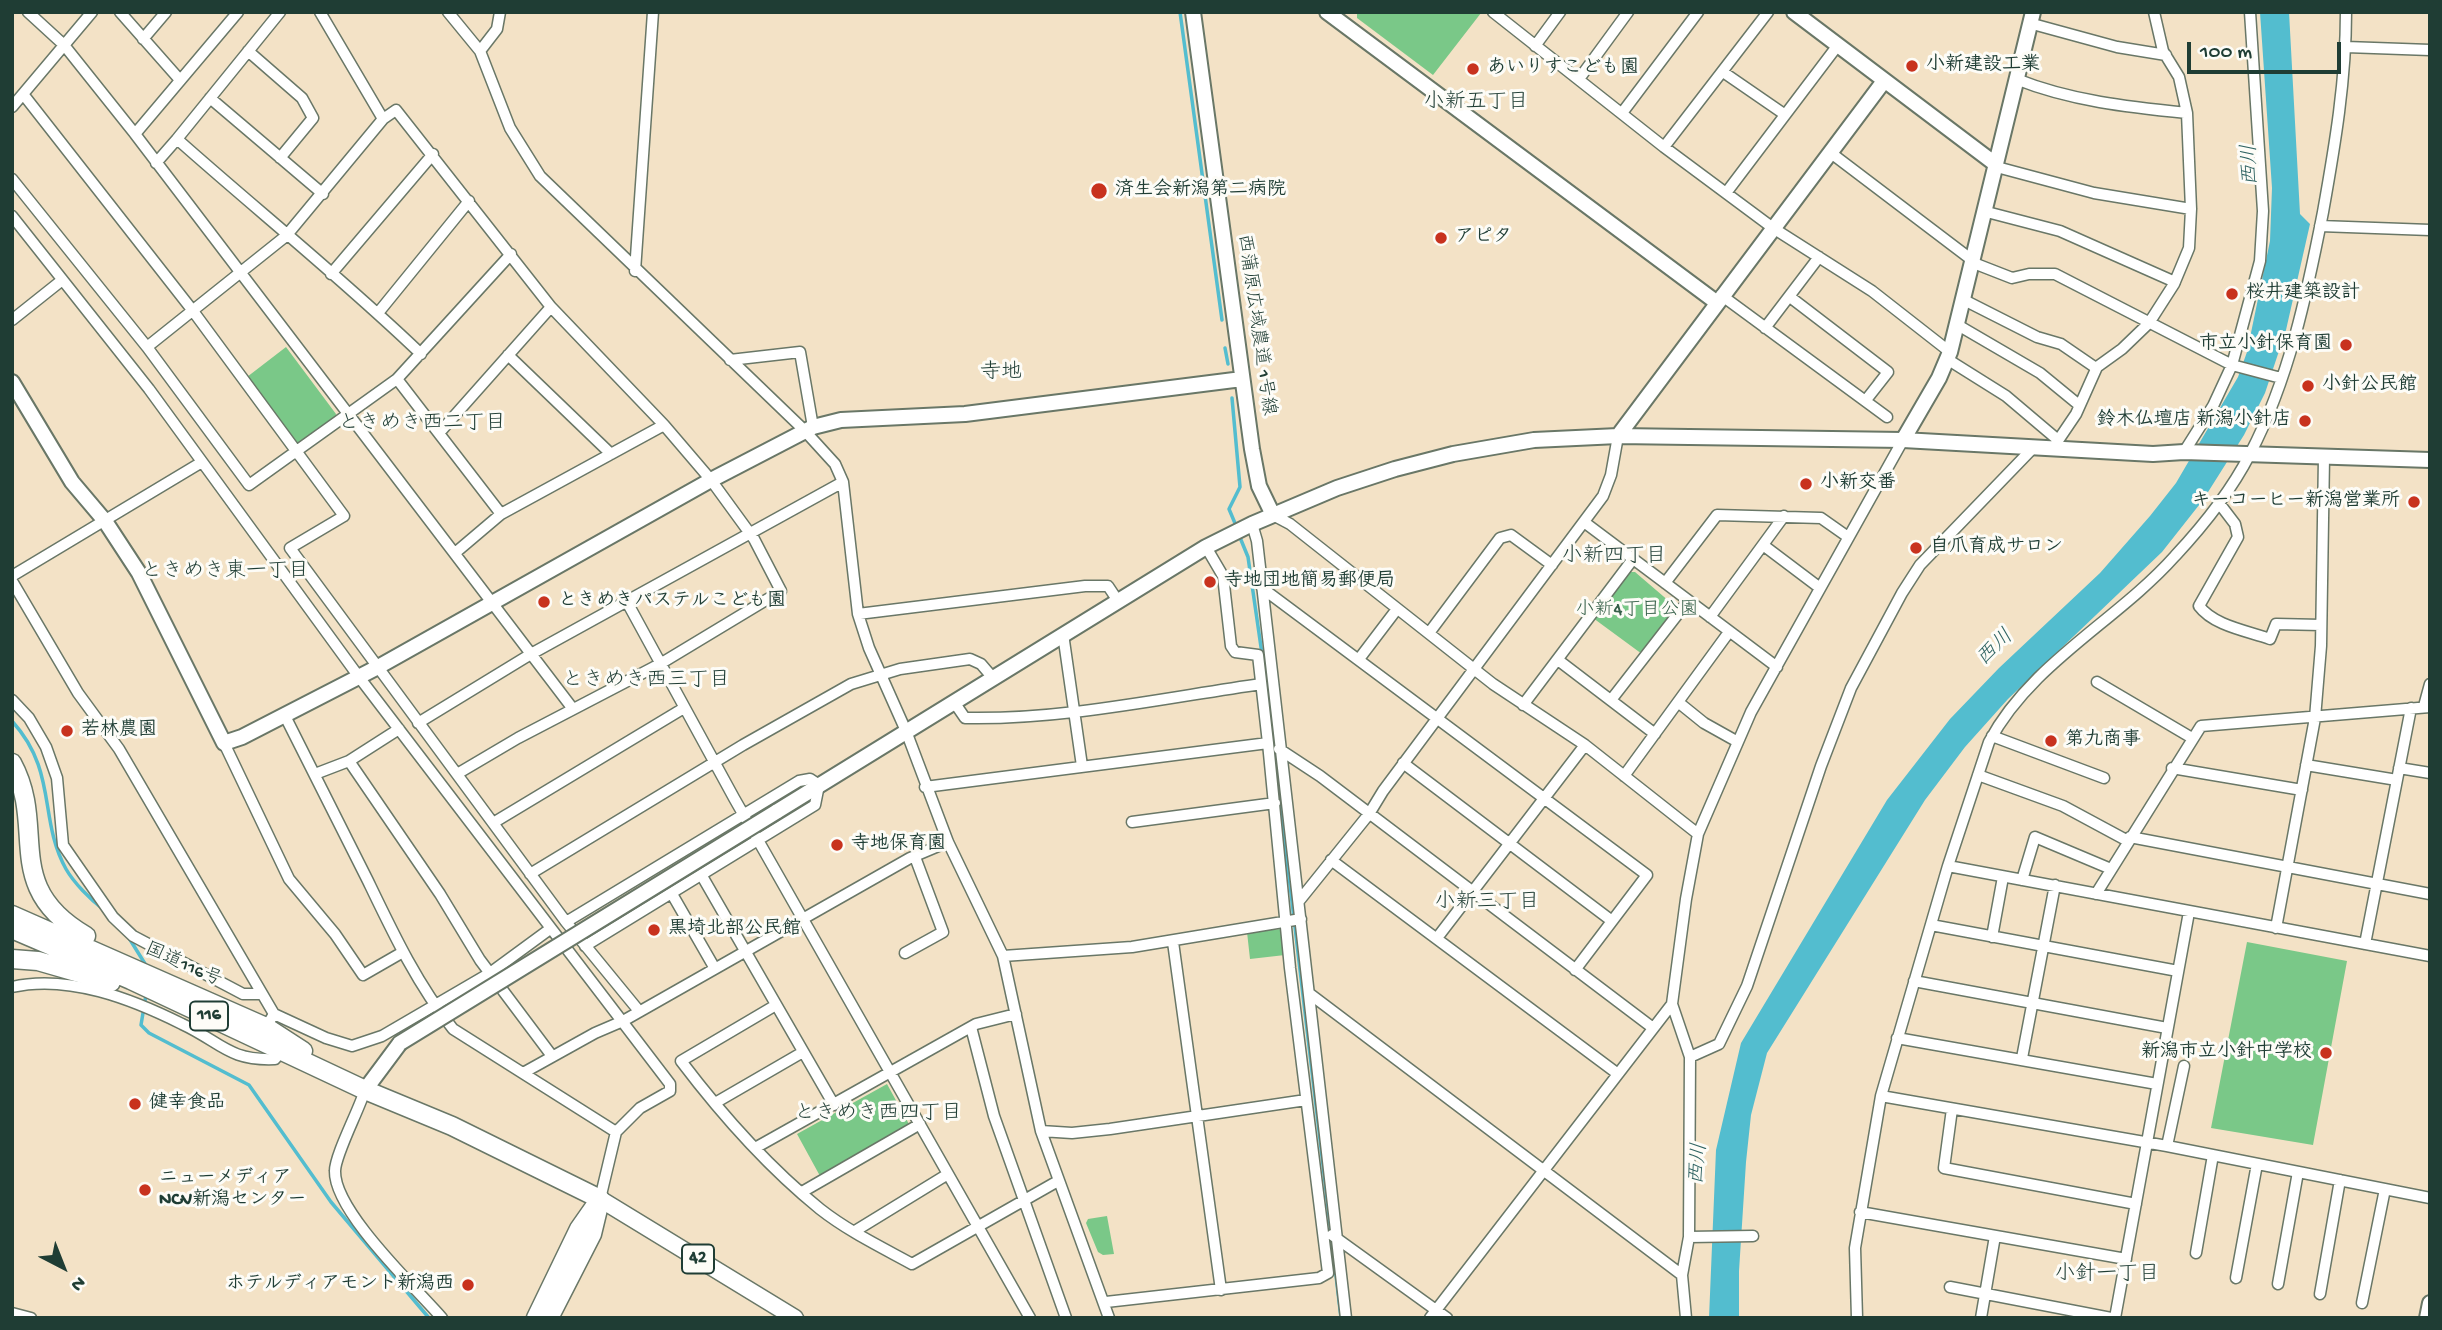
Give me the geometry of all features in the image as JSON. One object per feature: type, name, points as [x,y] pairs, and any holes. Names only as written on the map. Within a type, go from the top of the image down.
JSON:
[{"type":"highway","name":"116","points":[[12,763],[20,780],[28,869],[41,898],[78,931],[129,958],[150,974]]},
{"type":"highway","points":[[12,857],[25,814]]},
{"type":"highway","name":"国道116号","points":[[12,915],[150,974],[270,1020],[365,1090]]},
{"type":"highway","name":"国道116号","points":[[12,929],[365,1090],[452,1126],[600,1199]]},
{"type":"highway","points":[[12,959],[69,968],[201,1013]]},
{"type":"highway","points":[[536,1318],[579,1229],[600,1199]]},
{"type":"highway","points":[[549,1318],[592,1234],[600,1199]]},
{"type":"main road","name":"42","points":[[600,1199],[795,1318]]},
{"type":"street","points":[[28,12],[64,45],[135,134],[573,709]]},
{"type":"street","points":[[12,107],[92,12]]},
{"type":"street","points":[[120,12],[180,80]]},
{"type":"street","points":[[143,39],[166,12]]},
{"type":"street","points":[[135,134],[238,12]]},
{"type":"street","points":[[156,163],[280,12]]},
{"type":"street","points":[[320,12],[383,119]]},
{"type":"street","points":[[448,12],[480,51],[510,128],[540,176],[635,271],[809,429],[835,464],[844,482],[858,614],[906,731],[925,788],[1003,957],[1041,1131],[1106,1302],[1109,1318]]},
{"type":"street","points":[[480,51],[498,29],[500,12]]},
{"type":"street","points":[[635,271],[653,12]]},
{"type":"street","name":"西蒲原広域農道 1号線","points":[[1193,12],[1256,471],[1273,515]]},
{"type":"street","points":[[1326,12],[1342,17],[1719,298],[1887,416]]},
{"type":"street","points":[[1493,12],[1664,147],[1773,228],[1872,291],[1948,356],[2006,396],[2055,444]]},
{"type":"street","points":[[1535,46],[1560,12]]},
{"type":"street","points":[[1579,79],[1628,12]]},
{"type":"street","points":[[1622,113],[1698,12]]},
{"type":"street","points":[[1664,147],[1768,12]]},
{"type":"street","points":[[1794,12],[1993,164],[2094,192],[2191,209]]},
{"type":"street","points":[[2055,444],[2079,405],[2096,368],[2149,323],[2175,282],[2189,248],[2191,209],[2187,113],[2179,77],[2166,55],[2154,12]]},
{"type":"street","points":[[2185,453],[2213,406],[2232,365],[2260,261],[2263,211],[2250,12]]},
{"type":"street","points":[[1857,1318],[1855,1248],[1881,1096],[1948,866],[1992,736],[2010,708],[2029,687],[2174,558],[2220,503],[2244,454],[2278,377],[2309,289],[2340,120],[2346,12]]},
{"type":"street","points":[[1686,1318],[1682,1275],[1689,1237],[1690,1057],[1672,1004],[1698,834],[1751,712],[1948,356],[2031,18],[2117,47],[2166,55]]},
{"type":"street","points":[[1726,193],[1838,45]]},
{"type":"street","points":[[2346,47],[2430,50]]},
{"type":"street","points":[[248,51],[302,98],[313,118],[280,158]]},
{"type":"street","points":[[1723,72],[1784,114]]},
{"type":"street","points":[[2016,79],[2061,95],[2119,107],[2187,113]]},
{"type":"street","points":[[1299,901],[1369,814],[1437,718],[1584,522],[1609,485],[1618,436],[1884,81]]},
{"type":"street","points":[[23,94],[193,312],[344,516],[290,548],[566,922],[639,1011]]},
{"type":"street","points":[[210,98],[323,194]]},
{"type":"street","points":[[147,347],[286,236],[383,119],[396,110],[551,307],[664,425],[711,480],[749,533],[781,591],[660,664],[457,774]]},
{"type":"street","points":[[177,139],[286,236],[379,313],[421,354]]},
{"type":"street","points":[[1831,153],[1972,261],[2012,278],[2029,274],[2054,274],[2232,365],[2278,377]]},
{"type":"street","points":[[331,274],[433,154]]},
{"type":"street","points":[[12,179],[147,347],[249,485],[397,379],[511,254]]},
{"type":"street","points":[[379,313],[469,201]]},
{"type":"street","points":[[1983,212],[2060,231],[2175,282]]},
{"type":"street","points":[[12,216],[149,389],[359,677],[670,1084],[670,1091],[640,1108],[615,1132],[600,1199]]},
{"type":"street","points":[[2320,226],[2430,230]]},
{"type":"street","points":[[1765,328],[1819,257]]},
{"type":"street","points":[[12,320],[61,281]]},
{"type":"street","points":[[1790,297],[1888,372],[1866,400]]},
{"type":"street","points":[[1962,299],[2037,337],[2061,344],[2096,368]]},
{"type":"street","points":[[440,432],[551,307]]},
{"type":"street","points":[[1956,324],[2040,373],[2079,405]]},
{"type":"street","points":[[730,360],[800,352],[809,429]]},
{"type":"street","points":[[508,355],[611,454]]},
{"type":"street","points":[[397,379],[501,514]]},
{"type":"street","points":[[224,743],[242,737],[378,667],[711,480],[809,429],[841,420],[965,414],[1242,379]]},
{"type":"street","points":[[12,382],[72,482],[105,521],[139,573],[289,879],[335,934],[363,975],[403,952]]},
{"type":"street","points":[[455,553],[501,514],[664,425]]},
{"type":"street","points":[[442,1318],[361,1228],[337,1186],[334,1169],[365,1090],[400,1043],[1063,634],[1206,547],[1252,524],[1336,488],[1453,454],[1534,440],[1618,436],[1903,440],[2033,448],[2055,444],[2154,454],[2430,460]]},
{"type":"street","points":[[1690,1057],[1719,1044],[1747,986],[1821,766],[1851,688],[1902,593],[1920,565],[2033,448]]},
{"type":"street","points":[[2276,928],[2315,718],[2321,625],[2324,457]]},
{"type":"street","points":[[202,462],[12,579],[78,693],[119,749],[260,994],[270,1020],[352,1045],[382,1036],[490,973],[550,929]]},
{"type":"street","points":[[418,723],[531,654],[844,482]]},
{"type":"street","points":[[2220,503],[2235,524],[2238,537],[2199,606],[2203,611],[2224,623],[2270,639],[2276,624],[2321,625]]},
{"type":"street","points":[[1273,515],[1290,524],[1523,705],[1585,745],[1698,834]]},
{"type":"street","points":[[1665,583],[1717,515],[1821,517],[1847,537]]},
{"type":"street","points":[[1710,617],[1784,516]]},
{"type":"street","points":[[1584,522],[1777,667]]},
{"type":"street","points":[[1106,1302],[1320,1278],[1328,1273],[1330,1236],[1310,994],[1252,524]]},
{"type":"street","points":[[1429,634],[1500,538],[1511,535],[1552,565]]},
{"type":"street","points":[[1763,545],[1820,588]]},
{"type":"street","points":[[1206,547],[1223,576],[1231,646],[1236,652],[1258,655],[1306,1100],[1346,1318]]},
{"type":"street","points":[[1523,705],[1633,559]]},
{"type":"street","points":[[858,614],[1085,586],[1108,586],[1118,601]]},
{"type":"street","points":[[1262,588],[1647,875],[1575,970]]},
{"type":"street","points":[[1611,700],[1688,601]]},
{"type":"street","points":[[627,602],[714,762],[1030,1318]]},
{"type":"street","points":[[1359,659],[1397,609]]},
{"type":"street","points":[[1624,776],[1729,632]]},
{"type":"street","points":[[1063,634],[1082,766]]},
{"type":"street","points":[[530,874],[714,762],[851,684],[880,673],[970,659],[981,664],[993,678]]},
{"type":"street","points":[[1558,660],[1655,734]]},
{"type":"street","points":[[2096,682],[2192,738]]},
{"type":"street","points":[[954,702],[965,718],[1076,710],[1261,684]]},
{"type":"street","points":[[2096,894],[2172,768],[2201,726],[2427,706],[2430,684]]},
{"type":"street","points":[[12,700],[29,718],[40,737],[57,778],[63,845],[113,917],[133,936],[243,994],[260,994]]},
{"type":"street","points":[[1678,702],[1704,723],[1738,742]]},
{"type":"street","points":[[493,823],[684,708]]},
{"type":"street","points":[[2365,944],[2411,708]]},
{"type":"street","points":[[284,714],[403,952],[434,1005],[453,1029],[615,1132]]},
{"type":"street","points":[[315,774],[349,761],[399,729]]},
{"type":"street","points":[[1992,736],[2104,778]]},
{"type":"street","points":[[925,788],[1082,766],[1227,751],[1268,743]]},
{"type":"street","points":[[1437,938],[1585,745]]},
{"type":"street","points":[[1279,749],[1653,1028]]},
{"type":"street","points":[[349,761],[490,973],[552,1056]]},
{"type":"street","points":[[1404,763],[1612,921]]},
{"type":"street","points":[[2306,765],[2397,780]]},
{"type":"street","points":[[2172,768],[2302,790]]},
{"type":"street","points":[[2399,768],[2430,773]]},
{"type":"street","points":[[1978,775],[2063,806],[2129,839],[2430,894]]},
{"type":"street","points":[[566,922],[799,781],[810,779],[820,785]]},
{"type":"street","points":[[585,946],[815,805],[820,785]]},
{"type":"street","points":[[1132,822],[1275,803]]},
{"type":"street","points":[[2022,880],[2035,837],[2111,869]]},
{"type":"street","points":[[523,1073],[623,1021],[714,967],[915,857],[948,842]]},
{"type":"street","points":[[905,953],[943,932],[915,857]]},
{"type":"street","points":[[1331,860],[1618,1074]]},
{"type":"street","points":[[1948,866],[2430,956]]},
{"type":"street","points":[[702,876],[834,1105]]},
{"type":"street","points":[[1992,937],[2003,877]]},
{"type":"street","points":[[2022,1058],[2055,885]]},
{"type":"street","points":[[672,894],[714,967]]},
{"type":"street","points":[[1950,1287],[2113,1318],[2189,912]]},
{"type":"street","points":[[1003,957],[1173,942],[1301,919]]},
{"type":"street","points":[[1931,925],[2178,971]]},
{"type":"street","points":[[1173,942],[1222,1290]]},
{"type":"street","points":[[1914,981],[2167,1028]]},
{"type":"street","points":[[12,987],[29,983],[68,984],[91,990],[182,1024],[247,1060],[275,1059],[281,1051]]},
{"type":"street","points":[[1310,994],[1682,1275]]},
{"type":"street","points":[[1433,1314],[1672,1004]]},
{"type":"street","points":[[776,1005],[681,1061],[755,1149],[802,1192],[855,1231],[912,1264],[1058,1181]]},
{"type":"street","points":[[755,1149],[971,1027],[1016,1014]]},
{"type":"street","points":[[971,1027],[993,1116],[1066,1318]]},
{"type":"street","points":[[1897,1038],[2157,1084]]},
{"type":"street","points":[[715,1104],[803,1052]]},
{"type":"street","points":[[2167,1146],[2184,1066]]},
{"type":"street","points":[[1881,1096],[2167,1146],[2430,1198]]},
{"type":"street","points":[[1041,1131],[1072,1133],[1110,1129],[1306,1100]]},
{"type":"street","points":[[1952,1109],[1944,1168],[2136,1204]]},
{"type":"street","points":[[802,1192],[920,1124]]},
{"type":"street","points":[[2196,1253],[2213,1156]]},
{"type":"street","points":[[2236,1278],[2257,1164]]},
{"type":"street","points":[[2278,1284],[2298,1172]]},
{"type":"street","points":[[855,1231],[948,1174]]},
{"type":"street","points":[[2320,1294],[2340,1180]]},
{"type":"street","points":[[2362,1303],[2385,1189]]},
{"type":"street","points":[[1860,1212],[2126,1259]]},
{"type":"street","points":[[1330,1236],[1433,1314],[1447,1318]]},
{"type":"street","points":[[1689,1237],[1753,1236]]},
{"type":"street","points":[[1981,1318],[1995,1236]]},
{"type":"street","points":[[2427,1318],[2430,1303]]},
{"type":"street","points":[[12,1313],[31,1318]]},
{"type":"green space","points":[[1357,12],[1481,13],[1433,75],[1357,18]]},
{"type":"green space","points":[[286,347],[336,414],[335,419],[301,444],[296,443],[247,377]]},
{"type":"green space","name":"小新4丁目公園","points":[[1629,572],[1635,572],[1677,608],[1642,654],[1593,618]]},
{"type":"green space","points":[[1282,929],[1285,955],[1250,959],[1247,932]]},
{"type":"green space","points":[[2247,942],[2347,961],[2313,1145],[2211,1128]]},
{"type":"green space","points":[[887,1084],[910,1126],[820,1176],[797,1134]]},
{"type":"green space","points":[[1107,1216],[1114,1254],[1103,1255],[1098,1252],[1086,1223],[1088,1219]]},
{"type":"water","points":[[2260,12],[2289,12],[2300,214],[2310,224],[2286,330],[2265,393],[2244,435],[2203,500],[2162,552],[2008,699],[1965,747],[1925,800],[1767,1053],[1751,1115],[1746,1162],[1739,1271],[1739,1318],[1709,1318],[1716,1150],[1741,1043],[1887,800],[1950,719],[1999,668],[2100,573],[2150,516],[2176,483],[2238,377],[2247,352],[2270,241],[2272,188]]},
{"type":"waterway","points":[[1180,12],[1222,320]]},
{"type":"waterway","points":[[1225,348],[1228,364]]},
{"type":"waterway","points":[[1232,398],[1240,487],[1229,509],[1237,528]]},
{"type":"waterway","points":[[1239,535],[1248,557],[1262,654]]},
{"type":"waterway","points":[[1267,689],[1341,1318]]},
{"type":"waterway","points":[[12,721],[36,758],[52,832],[66,869],[73,880],[103,909]]},
{"type":"waterway","points":[[129,938],[147,967]]},
{"type":"waterway","points":[[146,995],[141,1025],[149,1033],[249,1085],[331,1202],[429,1318]]},
{"type":"place","name":"小新建設工業","points":[[1912,66]]},
{"type":"place","name":"あいりすこども園","points":[[1473,69]]},
{"type":"place","name":"済生会新潟第二病院","points":[[1099,191]]},
{"type":"place","name":"アピタ","points":[[1441,238]]},
{"type":"place","name":"桜井建築設計","points":[[2232,294]]},
{"type":"place","name":"市立小針保育園","points":[[2346,345]]},
{"type":"place","name":"小針公民館","points":[[2308,386]]},
{"type":"place","name":"鈴木仏壇店 新潟小針店","points":[[2305,421]]},
{"type":"place","name":"小新交番","points":[[1806,484]]},
{"type":"place","name":"キーコーヒー新潟営業所","points":[[2414,502]]},
{"type":"place","name":"自爪育成サロン","points":[[1916,548]]},
{"type":"place","name":"寺地団地簡易郵便局","points":[[1210,582]]},
{"type":"place","name":"ときめきパステルこども園","points":[[544,602]]},
{"type":"place","name":"若林農園","points":[[67,731]]},
{"type":"place","name":"第九商事","points":[[2051,741]]},
{"type":"place","name":"寺地保育園","points":[[837,845]]},
{"type":"place","name":"黒埼北部公民館","points":[[654,930]]},
{"type":"place","name":"新潟市立小針中学校","points":[[2326,1053]]},
{"type":"place","name":"健幸食品","points":[[135,1104]]},
{"type":"place","name":"ニューメディア NCV新潟センター","points":[[145,1190]]},
{"type":"place","name":"ホテルディアモント新潟西","points":[[468,1285]]},
{"type":"district","name":"小新五丁目","points":[[1476,104]]},
{"type":"district","name":"寺地","points":[[1001,374]]},
{"type":"district","name":"ときめき西二丁目","points":[[422,425]]},
{"type":"district","name":"小新四丁目","points":[[1614,558]]},
{"type":"district","name":"ときめき東一丁目","points":[[225,573]]},
{"type":"district","name":"ときめき西三丁目","points":[[646,682]]},
{"type":"district","name":"小新三丁目","points":[[1487,904]]},
{"type":"district","name":"ときめき西四丁目","points":[[878,1115]]},
{"type":"district","name":"小針一丁目","points":[[2107,1276]]},
{"type":"water label","name":"西川","points":[[2252,165]]},
{"type":"water label","name":"西川","points":[[1996,649]]},
{"type":"water label","name":"西川","points":[[1700,1164]]}]
